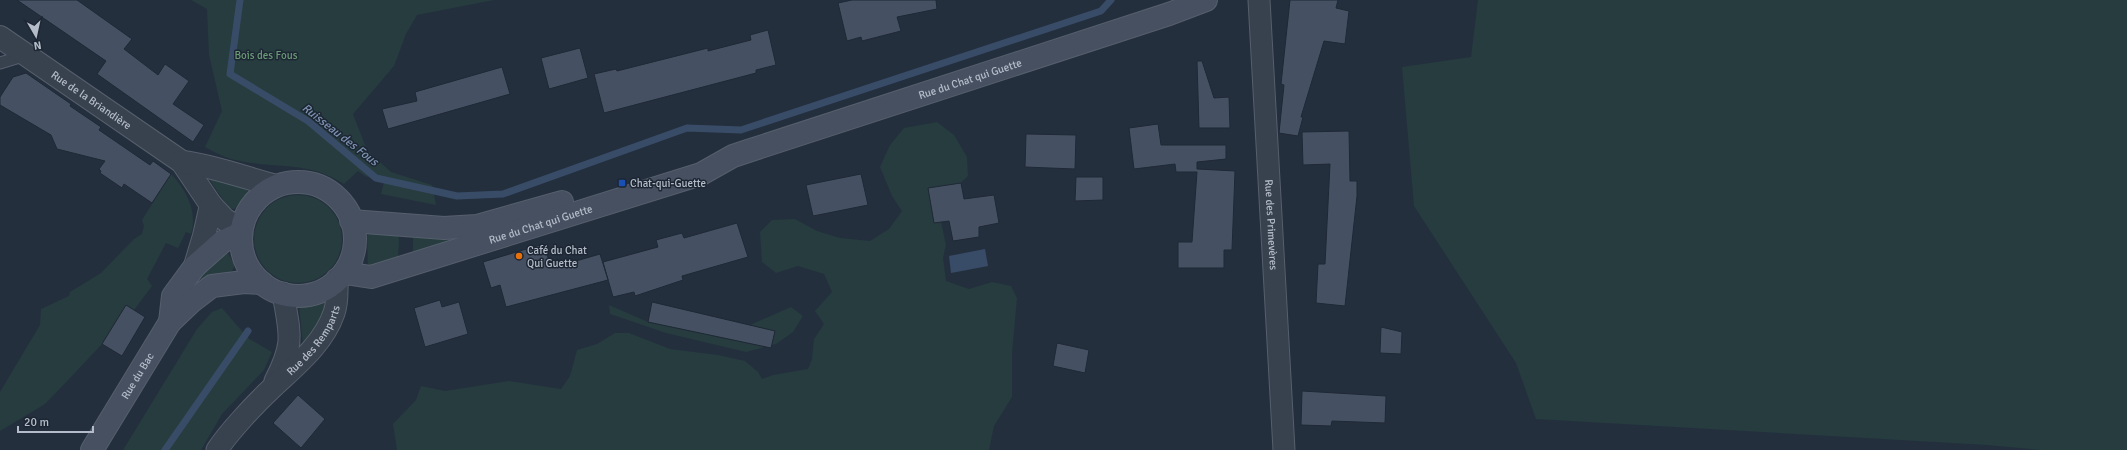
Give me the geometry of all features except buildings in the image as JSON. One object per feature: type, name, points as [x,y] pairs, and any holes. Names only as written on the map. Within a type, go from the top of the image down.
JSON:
[{"type":"main road","name":"Rue du Chat qui Guette","points":[[351,221],[444,228],[477,226],[697,162],[733,156],[1124,27],[1169,14],[1206,0]]},
{"type":"main road","name":"Rue du Chat qui Guette","points":[[341,276],[371,277],[701,174],[733,156]]},
{"type":"main road","points":[[295,183],[307,184],[331,191],[343,204],[351,221],[356,236],[354,253],[341,276],[321,290],[302,295],[283,293],[262,283],[249,270],[241,253],[239,232],[249,210],[260,198],[276,186],[295,183]]},
{"type":"main road","points":[[170,322],[173,296],[195,266],[222,242],[239,232]]},
{"type":"main road","points":[[170,322],[191,302],[212,286],[244,282],[262,283]]},
{"type":"main road","name":"Rue du Bac","points":[[92,450],[170,322]]},
{"type":"street","name":"Rue des Primevères","points":[[1259,0],[1284,450]]},
{"type":"street","name":"Rue de la Briandière","points":[[0,37],[182,162],[211,205],[239,232]]},
{"type":"street","name":"Rue de la Briandière","points":[[182,162],[209,166],[244,178],[276,186]]},
{"type":"street","points":[[195,266],[211,205]]},
{"type":"street","name":"Rue des Remparts","points":[[217,450],[269,391],[296,368],[323,335],[334,313],[338,299],[341,276]]},
{"type":"street","name":"Rue des Remparts","points":[[269,391],[287,358],[291,338],[283,293]]},
{"type":"lane","points":[[0,63],[27,55]]},
{"type":"green space","name":"Bois des Fous","points":[[191,0],[494,0],[417,15],[406,34],[394,66],[353,114],[367,150],[391,172],[432,185],[436,205],[381,194],[384,182],[365,176],[358,171],[344,184],[318,172],[293,167],[235,160],[222,156],[205,147],[222,111],[209,55],[207,9]]},
{"type":"green space","points":[[1478,0],[2127,0],[2127,450],[2041,450],[1987,445],[1536,419],[1516,363],[1414,206],[1402,67],[1471,57]]},
{"type":"green space","points":[[937,122],[954,135],[967,157],[968,176],[942,201],[939,213],[946,245],[943,258],[946,281],[969,289],[992,282],[1011,286],[1017,298],[1012,354],[1012,397],[994,426],[989,450],[397,450],[393,424],[416,400],[421,386],[445,391],[509,381],[561,389],[570,376],[577,350],[597,344],[615,333],[629,333],[670,349],[718,355],[745,361],[758,372],[762,379],[773,375],[808,369],[812,359],[814,339],[824,324],[815,311],[832,292],[824,274],[798,266],[776,273],[762,262],[760,232],[772,220],[795,219],[817,231],[840,238],[870,241],[889,229],[902,211],[892,196],[880,167],[890,145],[904,128]]},
{"type":"green space","points":[[171,174],[186,194],[192,209],[193,226],[191,234],[186,232],[178,248],[166,243],[147,279],[152,286],[134,310],[126,305],[102,344],[45,404],[0,431],[0,392],[40,325],[41,309],[69,296],[70,292],[101,273],[134,239],[142,234],[144,226],[142,220]]},
{"type":"green space","points":[[209,177],[246,189],[250,194],[234,209],[230,209]]},
{"type":"green space","points":[[298,195],[315,199],[329,208],[338,222],[342,239],[338,256],[329,270],[315,279],[298,283],[281,279],[267,270],[258,256],[254,239],[258,222],[267,208],[281,199]]},
{"type":"green space","points":[[370,233],[398,236],[398,260],[368,266],[367,236]]},
{"type":"green space","points":[[413,237],[452,239],[453,243],[413,255]]},
{"type":"green space","points":[[227,252],[235,265],[232,271],[201,280],[199,277]]},
{"type":"green space","points":[[323,302],[325,314],[323,320],[316,331],[303,345],[299,306]]},
{"type":"green space","points":[[609,305],[648,322],[748,343],[750,325],[791,307],[803,316],[793,332],[776,344],[746,352],[666,333],[610,314]]},
{"type":"green space","points":[[222,308],[248,338],[272,352],[264,370],[222,414],[201,450],[123,450],[197,329],[212,312]]},
{"type":"water","points":[[985,249],[988,266],[951,273],[949,256]]},
{"type":"waterway","name":"Ruisseau des Fous","points":[[240,0],[230,74],[308,121],[376,178],[457,196],[503,194],[687,128],[741,130],[1101,11],[1111,0]]},
{"type":"waterway","points":[[165,450],[248,331]]},
{"type":"place","name":"Chat-qui-Guette","points":[[622,183]]},
{"type":"place","name":"Café du Chat Qui Guette","points":[[519,256]]}]
